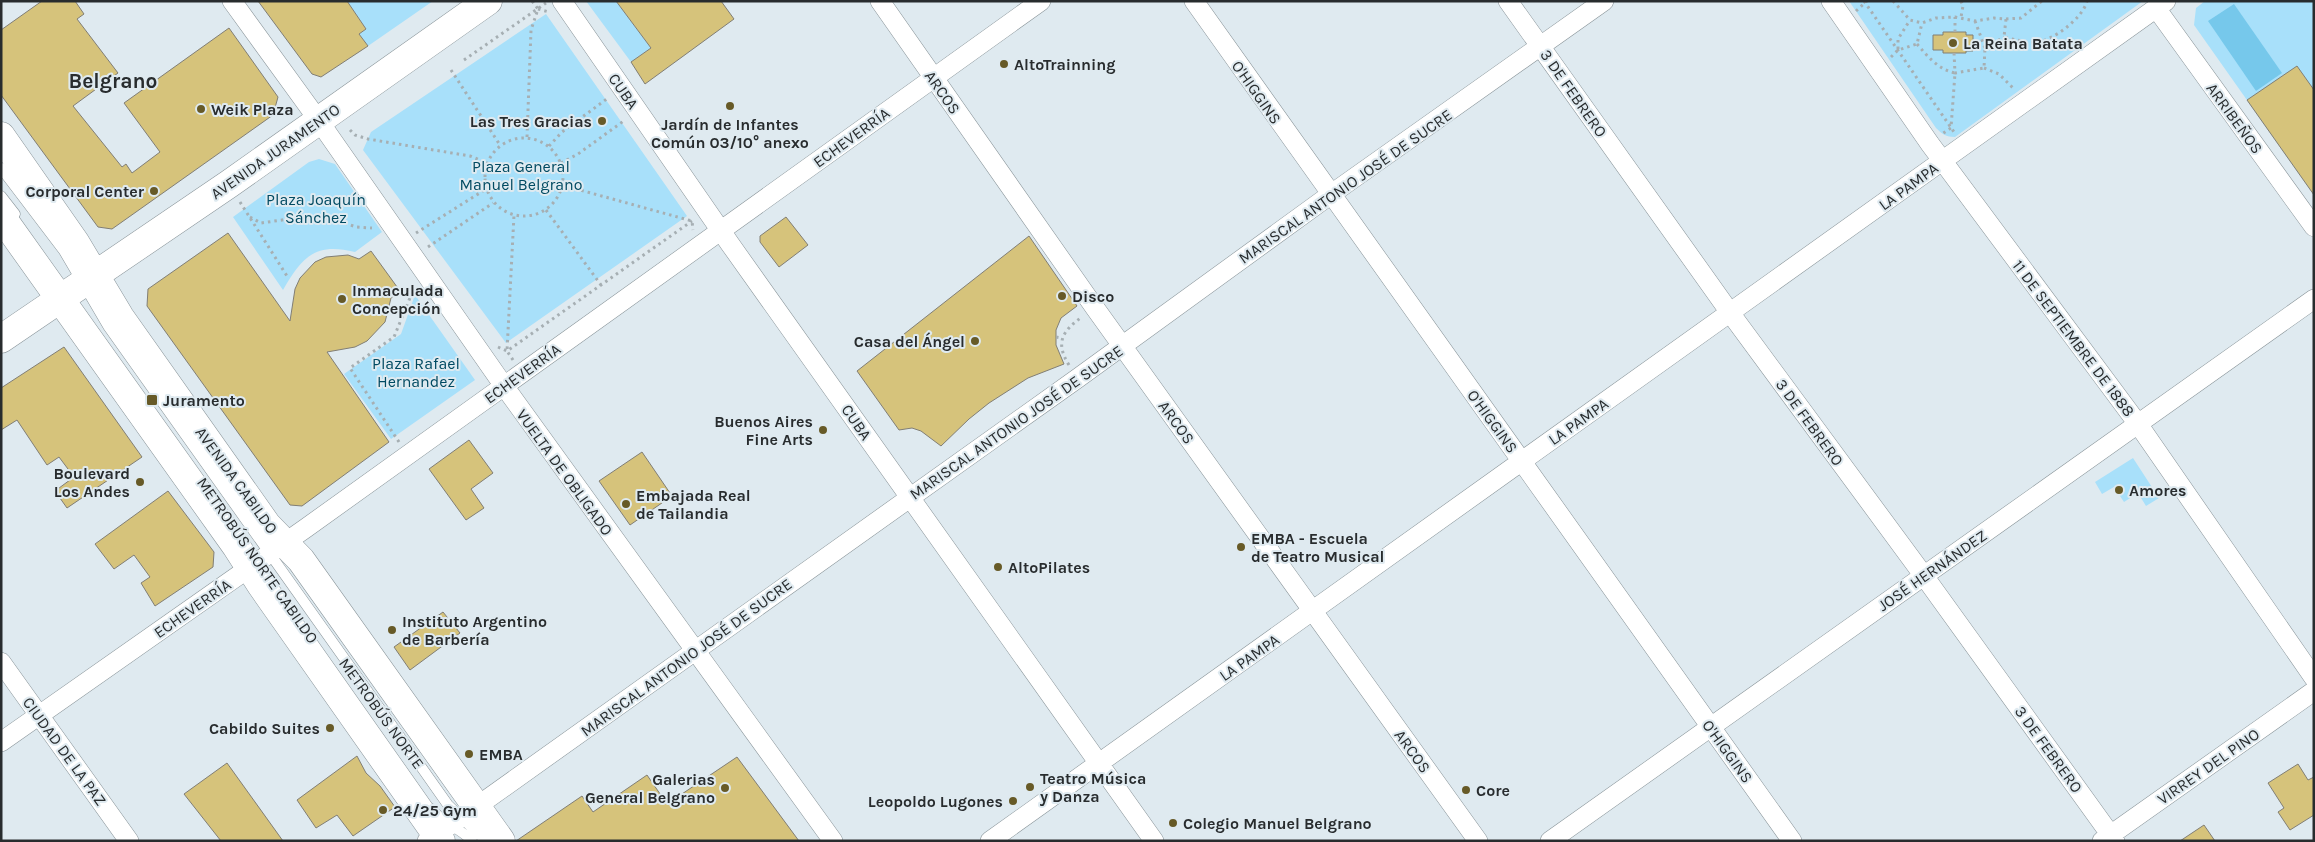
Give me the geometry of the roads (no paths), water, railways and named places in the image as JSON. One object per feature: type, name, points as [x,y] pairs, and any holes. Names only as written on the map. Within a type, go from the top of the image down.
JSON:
[{"type":"main road","name":"AVENIDA JURAMENTO","points":[[75,288],[229,184],[488,1]]},
{"type":"main road","name":"AVENIDA CABILDO","points":[[1,136],[75,242],[75,288]]},
{"type":"main road","name":"AVENIDA CABILDO","points":[[12,221],[75,288],[266,550],[301,560],[449,827]]},
{"type":"main road","name":"AVENIDA CABILDO","points":[[75,288],[120,317],[266,550],[449,827],[501,841]]},
{"type":"main road","points":[[1,339],[75,288]]},
{"type":"street","name":"VUELTA DE OBLIGADO","points":[[232,1],[319,121],[504,386],[833,841]]},
{"type":"street","name":"ARCOS","points":[[880,1],[1122,346],[1478,841]]},
{"type":"street","name":"ECHEVERRÍA","points":[[1,742],[266,550],[407,456],[1041,1]]},
{"type":"street","name":"O'HIGGINS","points":[[1194,1],[1330,195],[1792,841]]},
{"type":"street","name":"3 DE FEBRERO","points":[[1508,1],[1730,314],[1924,576],[2109,839]]},
{"type":"street","name":"MARISCAL ANTONIO JOSÉ DE SUCRE","points":[[449,827],[1078,378],[1330,195],[1604,1]]},
{"type":"street","name":"11 DE SEPTIEMBRE DE 1888","points":[[1831,1],[1930,144],[2138,424],[2314,678]]},
{"type":"street","name":"LA PAMPA","points":[[990,841],[2161,5]]},
{"type":"street","name":"ARRIBEÑOS","points":[[2161,5],[2314,227]]},
{"type":"street","name":"CUBA","points":[[556,7],[720,230],[1154,841]]},
{"type":"street","name":"JOSÉ HERNÁNDEZ","points":[[1550,841],[2314,299]]},
{"type":"street","name":"CIUDAD DE LA PAZ","points":[[1,662],[129,841]]},
{"type":"street","name":"VIRREY DEL PINO","points":[[2109,839],[2314,691]]},
{"type":"lane","points":[[1,168],[64,251],[75,288]]},
{"type":"lane","points":[[1,196],[12,221]]},
{"type":"lane","points":[[95,325],[133,380]]},
{"type":"lane","name":"METROBÚS NORTE CABILDO","points":[[217,500],[266,550],[276,588]]},
{"type":"lane","points":[[424,798],[449,827],[472,841]]},
{"type":"lane","points":[[449,827],[485,841]]},
{"type":"place","name":"La Reina Batata","points":[[1953,43]]},
{"type":"place","name":"AltoTrainning","points":[[1004,64]]},
{"type":"place","name":"Jardín de Infantes Común 03/10° anexo","points":[[730,106]]},
{"type":"place","name":"Weik Plaza","points":[[201,109]]},
{"type":"place","name":"Las Tres Gracias","points":[[602,121]]},
{"type":"place","name":"Corporal Center","points":[[154,191]]},
{"type":"place","name":"Disco","points":[[1062,296]]},
{"type":"place","name":"Inmaculada Concepción","points":[[342,299]]},
{"type":"place","name":"Casa del Ángel","points":[[975,341]]},
{"type":"place","name":"Juramento","points":[[152,400]]},
{"type":"place","name":"Buenos Aires Fine Arts","points":[[823,430]]},
{"type":"place","name":"Boulevard Los Andes","points":[[140,482]]},
{"type":"place","name":"Amores","points":[[2119,490]]},
{"type":"place","name":"Embajada Real de Tailandia","points":[[626,504]]},
{"type":"place","name":"EMBA - Escuela de Teatro Musical","points":[[1241,547]]},
{"type":"place","name":"AltoPilates","points":[[998,567]]},
{"type":"place","name":"Instituto Argentino de Barbería","points":[[392,630]]},
{"type":"place","name":"Cabildo Suites","points":[[330,728]]},
{"type":"place","name":"EMBA","points":[[469,754]]},
{"type":"place","name":"Teatro Música y Danza","points":[[1030,787]]},
{"type":"place","name":"Galerias General Belgrano","points":[[725,788]]},
{"type":"place","name":"Core","points":[[1466,790]]},
{"type":"place","name":"Leopoldo Lugones","points":[[1013,801]]},
{"type":"place","name":"24/25 Gym","points":[[383,810]]},
{"type":"place","name":"Colegio Manuel Belgrano","points":[[1173,823]]},
{"type":"district","name":"Belgrano","points":[[113,81]]},
{"type":"park label","name":"Plaza General Manuel Belgrano","points":[[521,175]]},
{"type":"park label","name":"Plaza Joaquín Sánchez","points":[[316,208]]},
{"type":"park label","name":"Plaza Rafael Hernandez","points":[[416,372]]}]
